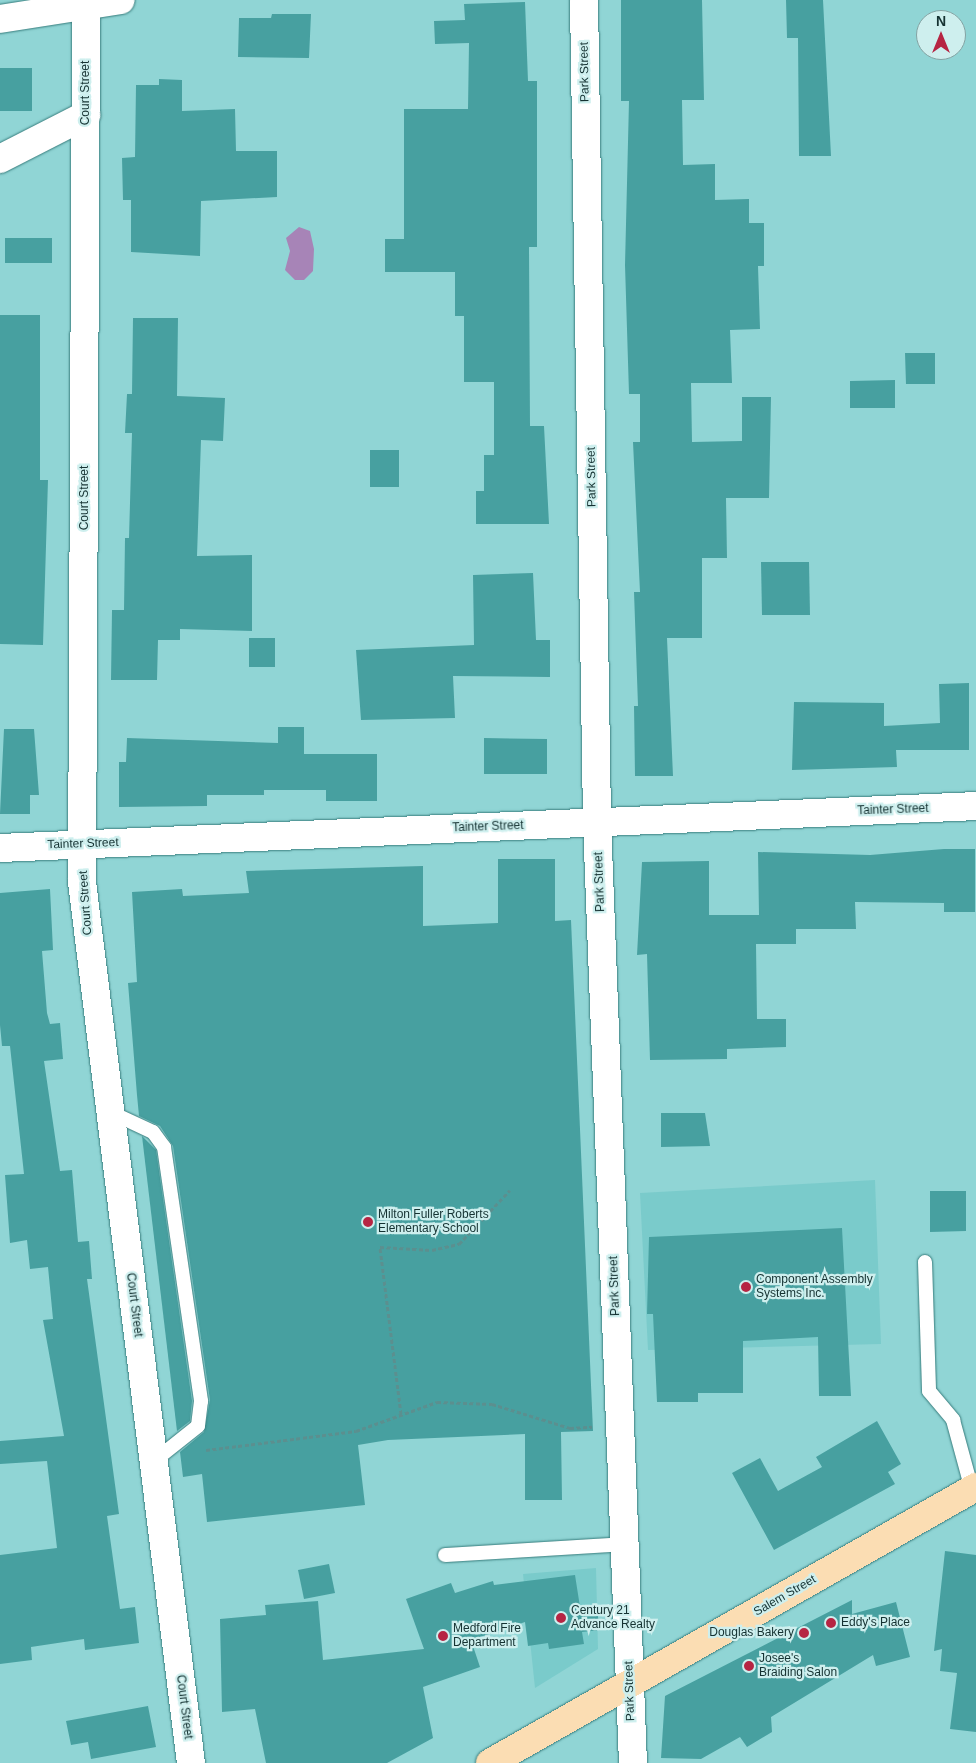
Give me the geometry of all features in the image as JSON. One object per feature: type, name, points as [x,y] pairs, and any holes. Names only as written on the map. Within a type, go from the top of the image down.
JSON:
[{"type":"main road","name":"Salem Street","points":[[490,1763],[974,1489]]},
{"type":"street","points":[[0,19],[121,0]]},
{"type":"street","name":"Park Street","points":[[584,0],[597,822],[633,1763]]},
{"type":"street","name":"Court Street","points":[[86,6],[84,844],[82,882],[191,1763]]},
{"type":"street","points":[[0,159],[86,115]]},
{"type":"street","name":"Tainter Street","points":[[0,848],[976,806]]},
{"type":"lane","points":[[110,1112],[153,1132],[164,1147],[201,1401],[198,1426],[154,1461]]},
{"type":"lane","points":[[925,1262],[930,1391],[953,1420],[974,1489]]},
{"type":"lane","points":[[445,1555],[624,1544]]},
{"type":"path","points":[[400,1414],[380,1247],[432,1250],[460,1244],[510,1190]]},
{"type":"path","points":[[198,1451],[356,1431],[437,1402],[476,1401],[507,1406],[570,1428],[598,1427]]},
{"type":"shaded area","points":[[299,227],[310,231],[314,249],[313,271],[304,280],[295,280],[285,270],[290,251],[286,238]]},
{"type":"shaded area","points":[[875,1180],[881,1344],[648,1350],[640,1193]]},
{"type":"shaded area","points":[[596,1568],[598,1649],[535,1688],[523,1574]]},
{"type":"building","points":[[621,0],[702,0],[704,100],[682,100],[683,165],[715,164],[715,200],[749,199],[749,223],[764,223],[764,266],[758,266],[760,329],[730,330],[732,383],[691,383],[692,442],[742,441],[742,397],[771,397],[769,498],[726,498],[727,558],[702,558],[702,638],[667,638],[673,776],[635,776],[634,706],[638,706],[634,592],[640,592],[633,442],[640,442],[640,394],[629,394],[625,265],[629,101],[621,101]]},
{"type":"building","points":[[786,0],[823,0],[831,156],[799,156],[798,38],[787,38]]},
{"type":"building","points":[[525,2],[528,81],[537,81],[537,247],[529,247],[530,426],[544,426],[549,524],[476,524],[476,491],[484,491],[484,455],[494,455],[494,382],[464,382],[464,316],[455,316],[455,272],[385,272],[385,239],[404,239],[404,109],[468,109],[469,43],[435,44],[434,21],[465,20],[464,4]]},
{"type":"building","points":[[272,14],[311,14],[309,58],[238,57],[239,18],[271,18]]},
{"type":"building","points":[[0,68],[32,68],[32,111],[0,111]]},
{"type":"building","points":[[159,79],[182,80],[182,111],[235,109],[236,151],[277,151],[277,197],[201,201],[200,256],[131,252],[131,200],[123,200],[122,158],[135,157],[136,85],[159,85]]},
{"type":"building","points":[[5,238],[52,238],[52,263],[5,263]]},
{"type":"building","points":[[0,315],[40,315],[40,480],[48,480],[43,645],[0,644]]},
{"type":"building","points":[[133,318],[178,318],[177,396],[225,398],[223,441],[201,440],[197,556],[252,555],[252,631],[180,629],[180,640],[158,640],[157,680],[111,680],[112,610],[124,610],[125,538],[129,538],[132,433],[125,433],[127,394],[132,394]]},
{"type":"building","points":[[905,353],[935,353],[935,384],[906,384]]},
{"type":"building","points":[[895,380],[895,408],[850,408],[850,381]]},
{"type":"building","points":[[370,450],[399,450],[399,487],[370,487]]},
{"type":"building","points":[[761,562],[809,562],[810,615],[762,615]]},
{"type":"building","points":[[533,573],[536,640],[550,640],[550,677],[453,676],[455,718],[361,720],[356,650],[474,645],[473,575]]},
{"type":"building","points":[[249,638],[275,638],[275,667],[249,667]]},
{"type":"building","points":[[969,683],[969,750],[896,750],[897,767],[792,770],[794,702],[884,703],[884,726],[940,723],[939,684]]},
{"type":"building","points":[[278,727],[304,727],[304,754],[377,754],[377,801],[326,801],[326,790],[264,790],[264,795],[207,795],[207,806],[119,807],[119,762],[126,762],[127,738],[278,743]]},
{"type":"building","points":[[4,729],[34,729],[39,795],[30,795],[30,814],[0,814]]},
{"type":"building","points":[[484,738],[547,739],[547,774],[484,774]]},
{"type":"building","points":[[944,849],[975,849],[975,912],[944,912],[944,903],[855,902],[856,929],[796,929],[796,944],[756,944],[757,1019],[786,1019],[786,1047],[727,1049],[727,1059],[650,1060],[647,954],[637,955],[642,862],[709,861],[709,915],[759,915],[758,852],[870,855]]},
{"type":"building","name":"Milton Fuller Roberts Elementary School","points":[[498,859],[555,859],[555,921],[571,920],[593,1431],[561,1432],[562,1500],[525,1500],[525,1434],[388,1440],[358,1445],[365,1505],[207,1522],[202,1474],[183,1477],[180,1452],[204,1432],[210,1400],[173,1146],[160,1126],[139,1116],[128,983],[137,982],[132,892],[182,889],[183,896],[249,893],[246,871],[423,866],[423,926],[498,923]]},
{"type":"building","points":[[50,889],[53,950],[42,951],[47,1013],[50,1024],[60,1023],[63,1059],[44,1061],[60,1171],[72,1170],[78,1242],[89,1241],[92,1279],[87,1279],[119,1514],[107,1516],[120,1609],[135,1607],[139,1643],[85,1650],[84,1639],[31,1647],[32,1660],[0,1664],[0,1555],[57,1548],[47,1461],[0,1464],[0,1441],[64,1436],[43,1320],[53,1319],[48,1267],[30,1269],[27,1240],[10,1243],[5,1175],[24,1174],[10,1046],[2,1046],[0,1025],[0,893]]},
{"type":"building","points":[[661,1113],[705,1113],[710,1146],[661,1147]]},
{"type":"building","points":[[142,1136],[156,1150],[192,1401],[190,1421],[177,1431]]},
{"type":"building","points":[[930,1191],[966,1191],[966,1231],[930,1232]]},
{"type":"building","name":"Component Assembly Systems Inc.","points":[[842,1228],[851,1396],[819,1396],[818,1337],[743,1341],[743,1393],[698,1393],[698,1402],[657,1402],[653,1314],[647,1314],[649,1237]]},
{"type":"building","points":[[877,1421],[901,1464],[888,1472],[895,1484],[774,1550],[732,1473],[760,1458],[778,1491],[822,1467],[816,1457]]},
{"type":"building","points":[[945,1551],[976,1555],[976,1732],[950,1729],[957,1673],[940,1671],[942,1649],[934,1651]]},
{"type":"building","points":[[329,1564],[335,1593],[304,1599],[298,1570]]},
{"type":"building","points":[[575,1575],[580,1607],[596,1604],[600,1630],[582,1632],[584,1644],[549,1649],[548,1643],[528,1646],[525,1622],[471,1640],[480,1667],[423,1687],[433,1738],[387,1763],[266,1763],[255,1709],[222,1712],[220,1619],[266,1615],[265,1605],[318,1601],[323,1660],[424,1649],[406,1599],[451,1583],[455,1593],[493,1581],[494,1585]]},
{"type":"building","points":[[852,1600],[852,1614],[896,1602],[910,1657],[876,1666],[873,1655],[771,1717],[772,1732],[747,1747],[740,1737],[701,1759],[661,1758],[665,1696]]},
{"type":"building","points":[[148,1706],[156,1747],[91,1759],[88,1742],[71,1745],[66,1721]]},
{"type":"place","name":"Milton Fuller Roberts Elementary School","points":[[368,1222]]},
{"type":"place","name":"Component Assembly Systems Inc.","points":[[746,1287]]},
{"type":"place","name":"Century 21 Advance Realty","points":[[561,1618]]},
{"type":"place","name":"Eddy's Place","points":[[831,1623]]},
{"type":"place","name":"Douglas Bakery","points":[[804,1633]]},
{"type":"place","name":"Medford Fire Department","points":[[443,1636]]},
{"type":"place","name":"Josee's Braiding Salon","points":[[749,1666]]}]
